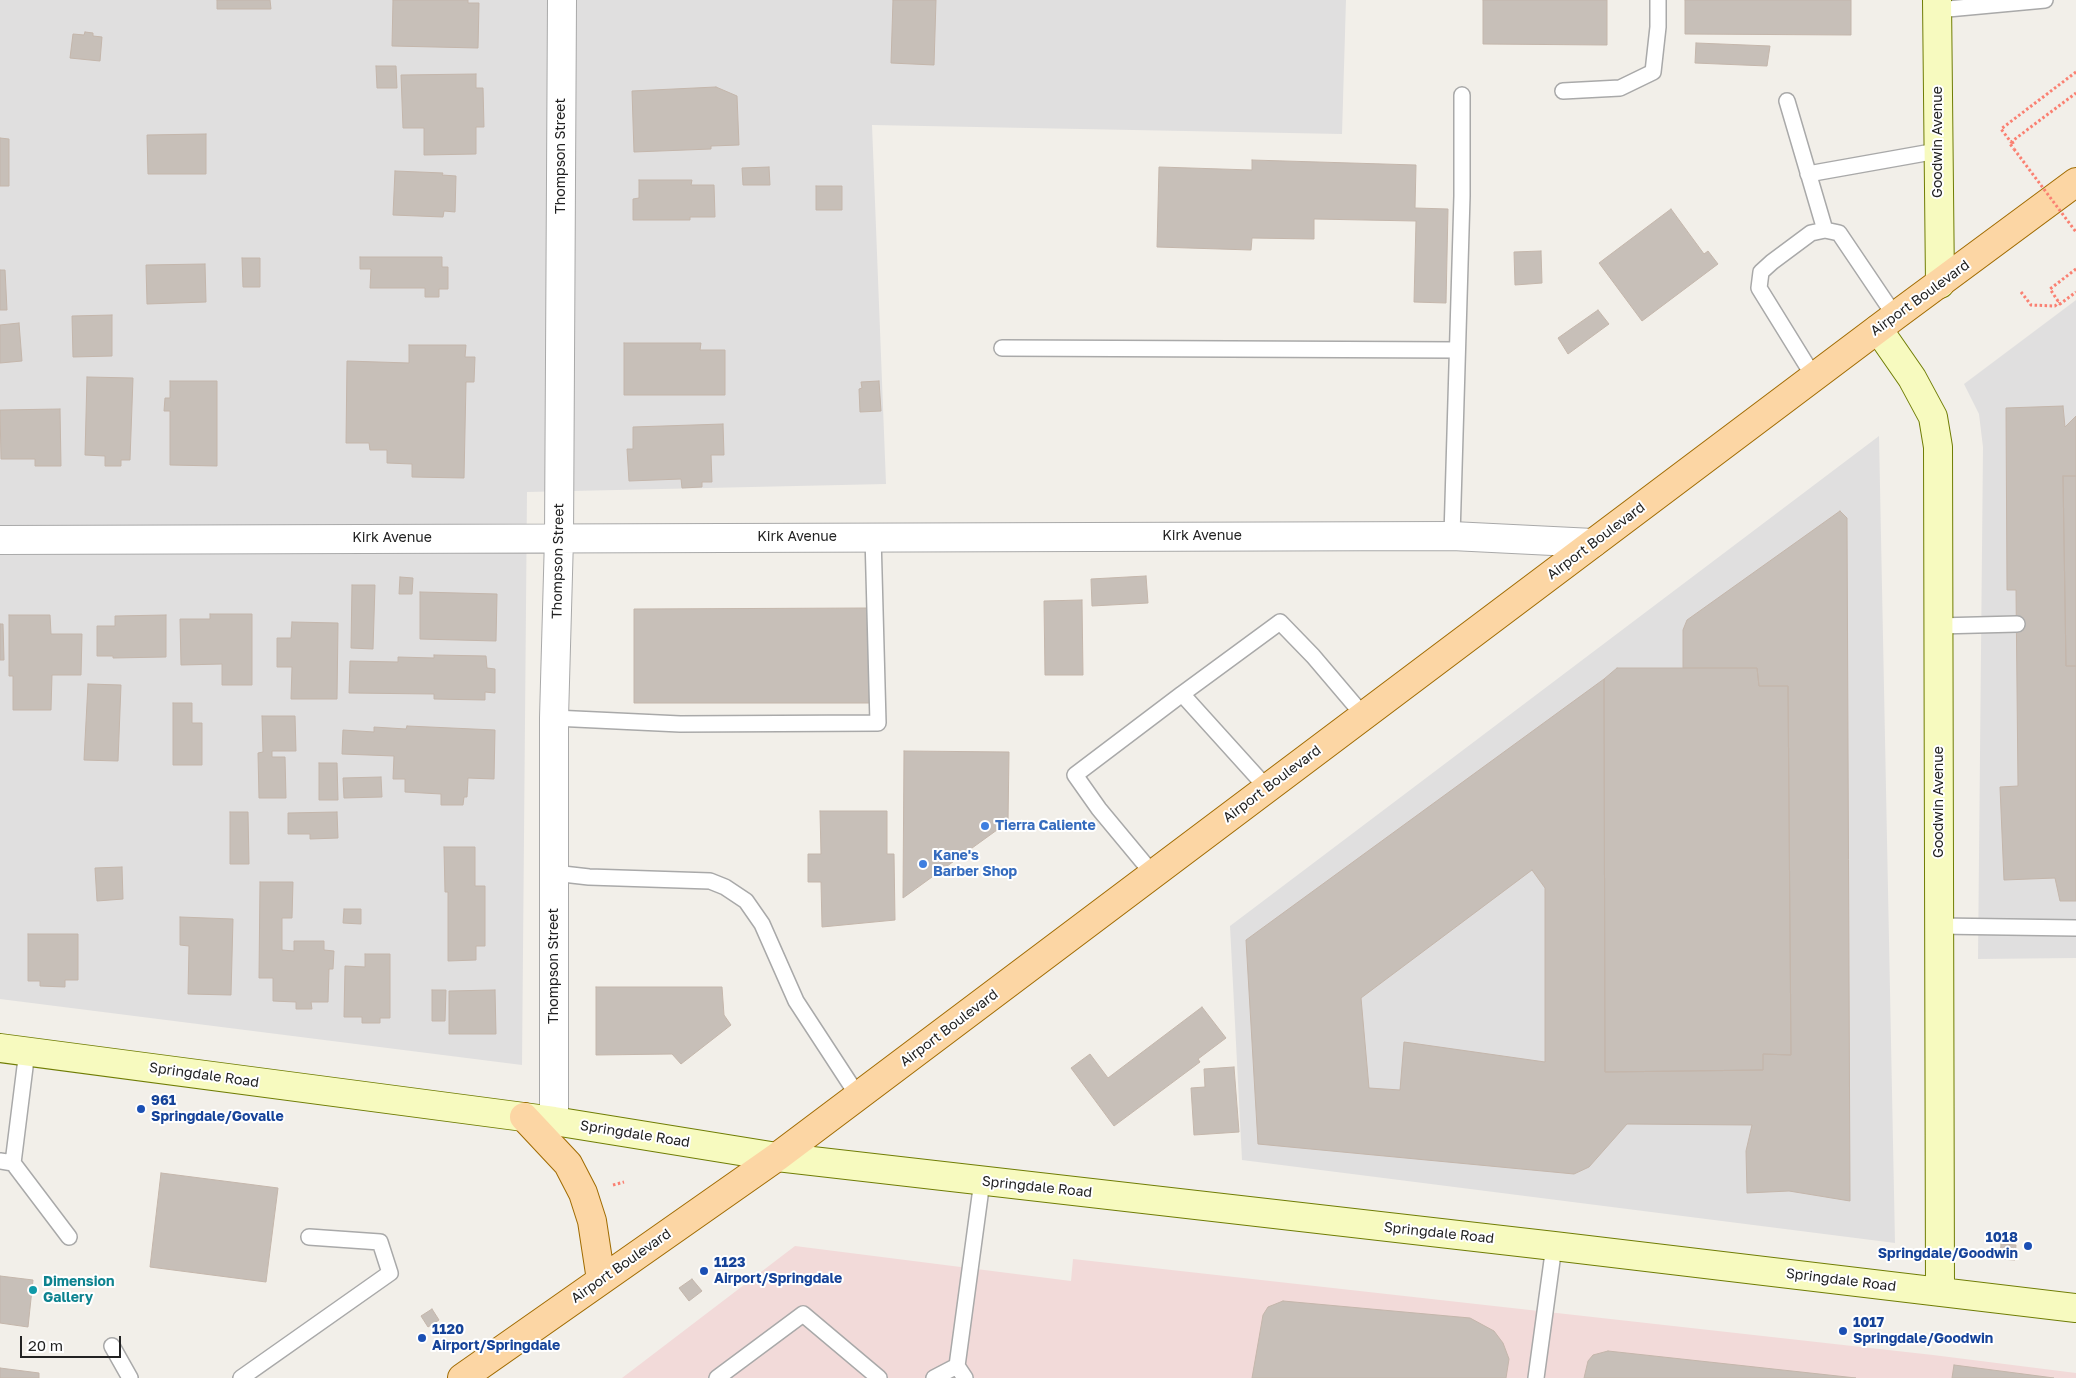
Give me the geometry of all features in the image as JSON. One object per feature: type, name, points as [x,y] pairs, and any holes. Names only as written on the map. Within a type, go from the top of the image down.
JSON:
[{"type":"main road","name":"Goodwin Avenue","points":[[1937,5],[1937,151],[1940,284]]},
{"type":"main road","name":"Airport Boulevard","points":[[462,1378],[778,1157],[1886,322],[2076,182]]},
{"type":"main road","name":"Goodwin Avenue","points":[[1886,322],[1912,378],[1933,417],[1938,447],[1940,1292]]},
{"type":"main road","name":"Springdale Road","points":[[0,1048],[554,1121],[778,1157],[2076,1308]]},
{"type":"main road","points":[[524,1117],[568,1164],[583,1193],[592,1221],[601,1280]]},
{"type":"street","name":"Thompson Street","points":[[554,1121],[554,718],[559,538],[562,0]]},
{"type":"street","name":"Kirk Avenue","points":[[0,540],[873,536],[1452,536],[1593,543]]},
{"type":"lane","points":[[1563,91],[1620,88],[1653,72],[1658,27],[1658,0]]},
{"type":"lane","points":[[1937,5],[2045,0]]},
{"type":"lane","points":[[1452,536],[1462,196],[1462,95]]},
{"type":"lane","points":[[1787,101],[1825,230]]},
{"type":"lane","points":[[1808,174],[1937,151]]},
{"type":"lane","points":[[1814,377],[1759,288],[1761,272],[1772,262],[1811,233],[1825,230],[1839,233],[1886,322]]},
{"type":"lane","points":[[1002,348],[1457,350]]},
{"type":"lane","points":[[554,718],[680,724],[878,723],[873,536]]},
{"type":"lane","points":[[1153,874],[1099,809],[1074,775],[1182,694],[1280,622],[1313,656],[1364,716]]},
{"type":"lane","points":[[1938,626],[2017,624]]},
{"type":"lane","points":[[1182,694],[1267,788]]},
{"type":"lane","points":[[554,873],[589,877],[669,878],[710,882],[725,888],[746,901],[762,924],[796,1001],[858,1096]]},
{"type":"lane","points":[[1939,926],[2076,928]]},
{"type":"lane","points":[[27,1051],[6,1162],[69,1237]]},
{"type":"lane","points":[[934,1378],[961,1372],[982,1181]]},
{"type":"lane","points":[[241,1378],[390,1273],[380,1242],[309,1237]]},
{"type":"lane","points":[[1536,1378],[1554,1246]]},
{"type":"lane","points":[[717,1378],[803,1314],[879,1378]]},
{"type":"lane","points":[[112,1346],[130,1378]]},
{"type":"path","points":[[2076,73],[2001,129],[2011,142],[2076,94]]},
{"type":"path","points":[[1998,132],[2076,73]]},
{"type":"path","points":[[2076,94],[2010,144],[2076,232]]},
{"type":"path","points":[[2076,269],[2050,289],[2060,304],[2076,291]]},
{"type":"path","points":[[2021,292],[2031,305],[2055,306],[2076,291]]},
{"type":"shaded area","points":[[0,0],[1346,0],[1342,134],[872,125],[886,484],[527,492],[522,1065],[0,999]]},
{"type":"shaded area","points":[[2076,300],[2076,958],[1978,959],[1983,447],[1979,414],[1964,384]]},
{"type":"shaded area","points":[[1879,436],[1895,1243],[1242,1160],[1230,926]]},
{"type":"shaded area","points":[[795,1246],[1071,1281],[1073,1259],[1933,1355],[2076,1373],[2076,1378],[622,1378]]},
{"type":"building","points":[[217,0],[270,0],[271,9],[217,9]]},
{"type":"building","points":[[393,0],[468,0],[468,3],[479,3],[478,48],[392,46]]},
{"type":"building","points":[[893,0],[936,0],[934,65],[891,63]]},
{"type":"building","points":[[1483,0],[1607,0],[1607,45],[1483,44]]},
{"type":"building","points":[[1685,0],[1851,0],[1851,35],[1685,34]]},
{"type":"building","points":[[85,32],[93,33],[93,36],[102,37],[100,61],[70,58],[73,34],[84,35]]},
{"type":"building","points":[[1696,43],[1770,46],[1767,66],[1695,63]]},
{"type":"building","points":[[376,66],[396,66],[397,88],[377,88]]},
{"type":"building","points":[[476,74],[476,88],[483,88],[484,127],[476,127],[476,154],[424,155],[424,128],[403,128],[401,75]]},
{"type":"building","points":[[716,87],[737,96],[739,145],[711,146],[711,149],[634,152],[632,91]]},
{"type":"building","points":[[206,134],[206,174],[148,174],[147,135]]},
{"type":"building","points":[[0,138],[9,139],[9,186],[0,186]]},
{"type":"building","points":[[1252,160],[1416,165],[1415,208],[1448,209],[1446,303],[1414,302],[1416,221],[1314,219],[1314,239],[1252,238],[1251,250],[1157,247],[1159,167],[1252,170]]},
{"type":"building","points":[[769,167],[770,185],[743,185],[742,168]]},
{"type":"building","points":[[395,171],[443,173],[442,175],[456,176],[455,212],[444,211],[443,217],[393,215]]},
{"type":"building","points":[[639,180],[692,180],[691,185],[714,185],[715,217],[690,217],[690,220],[633,220],[633,199],[639,198]]},
{"type":"building","points":[[816,186],[842,186],[842,210],[816,210]]},
{"type":"building","points":[[1671,209],[1704,254],[1708,251],[1718,264],[1642,321],[1599,263]]},
{"type":"building","points":[[1541,251],[1542,283],[1515,285],[1514,252]]},
{"type":"building","points":[[360,257],[442,257],[442,267],[448,267],[448,289],[439,289],[439,297],[425,297],[425,288],[370,288],[371,269],[360,269]]},
{"type":"building","points":[[242,258],[260,258],[260,287],[243,287]]},
{"type":"building","points":[[205,264],[206,302],[147,304],[146,265]]},
{"type":"building","points":[[0,270],[5,270],[7,310],[0,310]]},
{"type":"building","points":[[1598,310],[1609,324],[1568,354],[1558,338]]},
{"type":"building","points":[[112,315],[112,356],[73,357],[72,316]]},
{"type":"building","points":[[19,323],[22,361],[0,363],[0,325]]},
{"type":"building","points":[[624,343],[701,343],[700,350],[725,350],[725,395],[624,395]]},
{"type":"building","points":[[409,345],[466,345],[465,357],[475,357],[474,382],[466,382],[464,478],[412,477],[412,464],[387,463],[387,450],[370,450],[369,443],[346,443],[347,361],[409,363]]},
{"type":"building","points":[[87,377],[133,378],[130,460],[121,460],[121,466],[105,466],[105,456],[85,455]]},
{"type":"building","points":[[170,381],[217,381],[217,466],[170,465],[170,411],[164,411],[165,398],[170,398]]},
{"type":"building","points":[[879,381],[881,411],[860,412],[859,389],[862,388],[861,382]]},
{"type":"building","points":[[2063,406],[2065,427],[2076,416],[2076,476],[2063,476],[2066,666],[2076,666],[2076,901],[2060,901],[2055,878],[2004,880],[2000,787],[2018,786],[2016,590],[2007,590],[2006,408]]},
{"type":"building","points":[[60,409],[61,466],[35,466],[35,459],[1,459],[0,410]]},
{"type":"building","points":[[723,424],[724,455],[711,455],[712,482],[702,482],[702,487],[682,488],[681,479],[629,481],[627,449],[633,449],[633,427]]},
{"type":"building","points":[[2063,476],[2076,476],[2076,666],[2066,666]]},
{"type":"building","points":[[1840,511],[1847,518],[1850,1201],[1789,1191],[1747,1193],[1746,1151],[1752,1125],[1627,1124],[1589,1167],[1574,1174],[1258,1144],[1246,940],[1604,679],[1605,1072],[1763,1070],[1763,1054],[1791,1055],[1788,686],[1759,686],[1757,668],[1683,668],[1683,630],[1687,620]],"holes":[[[1532,870],[1545,888],[1545,1062],[1404,1042],[1400,1090],[1369,1088],[1361,998]]]},
{"type":"building","points":[[1146,576],[1148,603],[1092,606],[1091,579]]},
{"type":"building","points":[[400,577],[413,578],[412,594],[399,594]]},
{"type":"building","points":[[352,585],[375,585],[373,649],[351,648]]},
{"type":"building","points":[[420,592],[497,594],[496,641],[420,639]]},
{"type":"building","points":[[1082,600],[1083,675],[1045,675],[1044,601]]},
{"type":"building","points":[[869,608],[869,703],[634,703],[634,609]]},
{"type":"building","points":[[210,614],[252,614],[252,685],[222,685],[222,664],[181,665],[180,619],[210,619]]},
{"type":"building","points":[[9,615],[50,615],[51,634],[82,634],[81,675],[52,675],[51,710],[13,710],[13,676],[9,676]]},
{"type":"building","points":[[166,615],[166,657],[113,658],[113,656],[97,656],[97,626],[115,626],[115,616]]},
{"type":"building","points":[[292,622],[338,623],[337,699],[291,699],[292,667],[277,667],[277,638],[291,638]]},
{"type":"building","points":[[0,624],[3,624],[4,660],[0,660]]},
{"type":"building","points":[[434,655],[486,656],[487,668],[495,669],[495,693],[485,692],[485,700],[434,699],[434,694],[349,693],[350,661],[398,662],[398,657],[434,658]]},
{"type":"building","points":[[1617,668],[1757,668],[1759,686],[1788,686],[1791,1055],[1763,1054],[1763,1070],[1605,1072],[1604,679]]},
{"type":"building","points":[[88,684],[121,685],[118,761],[84,760]]},
{"type":"building","points":[[173,703],[192,703],[192,723],[202,723],[202,765],[173,765]]},
{"type":"building","points":[[262,716],[295,716],[296,751],[272,751],[272,757],[285,757],[286,798],[259,798],[258,753],[263,752]]},
{"type":"building","points":[[407,726],[495,730],[494,779],[468,778],[467,797],[464,797],[463,805],[441,805],[441,794],[405,792],[405,779],[393,779],[394,756],[342,754],[343,730],[374,732],[374,727],[406,729]]},
{"type":"building","points":[[904,751],[1009,752],[1008,822],[903,898]]},
{"type":"building","points":[[319,763],[337,763],[338,800],[319,800]]},
{"type":"building","points":[[381,777],[382,797],[344,798],[343,778]]},
{"type":"building","points":[[820,811],[887,811],[887,854],[894,854],[895,920],[822,927],[821,882],[808,882],[808,854],[821,854]]},
{"type":"building","points":[[230,812],[248,812],[249,864],[230,864]]},
{"type":"building","points":[[337,812],[338,838],[310,839],[310,834],[288,834],[288,813]]},
{"type":"building","points":[[444,847],[475,847],[475,886],[485,886],[485,946],[476,946],[476,960],[448,961],[448,892],[445,892]]},
{"type":"building","points":[[122,867],[123,899],[97,901],[95,868]]},
{"type":"building","points":[[260,882],[293,882],[292,918],[282,918],[282,950],[294,951],[294,941],[324,941],[324,950],[334,951],[333,969],[329,969],[328,1002],[311,1002],[312,1009],[296,1009],[296,1002],[273,1001],[273,978],[259,978]]},
{"type":"building","points":[[344,909],[361,909],[361,924],[343,923]]},
{"type":"building","points":[[180,917],[233,919],[231,995],[188,994],[189,946],[180,945]]},
{"type":"building","points":[[28,934],[78,934],[78,980],[65,980],[65,987],[40,986],[40,981],[28,981]]},
{"type":"building","points":[[365,954],[390,954],[390,1018],[380,1018],[380,1023],[362,1023],[362,1017],[344,1017],[345,966],[365,967]]},
{"type":"building","points":[[596,987],[722,987],[724,1015],[731,1025],[681,1064],[672,1054],[596,1055]]},
{"type":"building","points":[[432,990],[446,990],[445,1021],[432,1021]]},
{"type":"building","points":[[495,990],[496,1034],[449,1034],[449,991]]},
{"type":"building","points":[[1202,1007],[1226,1038],[1198,1059],[1200,1062],[1114,1126],[1071,1068],[1090,1054],[1108,1078]]},
{"type":"building","points":[[1234,1067],[1239,1132],[1194,1135],[1191,1088],[1205,1087],[1204,1069]]},
{"type":"building","points":[[161,1173],[278,1188],[266,1282],[150,1267]]},
{"type":"building","points":[[2001,1244],[2016,1245],[2015,1260],[2000,1259]]},
{"type":"building","points":[[0,1276],[33,1280],[28,1327],[0,1323]]},
{"type":"building","points":[[692,1279],[702,1291],[689,1301],[679,1288]]},
{"type":"building","points":[[1283,1301],[1470,1318],[1494,1331],[1503,1343],[1509,1359],[1506,1378],[1252,1378],[1263,1315],[1268,1307]]},
{"type":"building","points":[[432,1309],[439,1320],[428,1327],[421,1316]]},
{"type":"building","points":[[1608,1351],[1856,1378],[1584,1378],[1588,1361],[1593,1355]]},
{"type":"building","points":[[1954,1365],[2054,1378],[1952,1378]]},
{"type":"building","points":[[0,1368],[39,1373],[39,1378],[0,1378]]},
{"type":"place","name":"Tierra Caliente","points":[[985,826]]},
{"type":"place","name":"Kane's Barber Shop","points":[[923,864]]},
{"type":"place","name":"961 Springdale/Govalle","points":[[141,1109]]},
{"type":"place","name":"1018 Springdale/Goodwin","points":[[2028,1246]]},
{"type":"place","name":"1123 Airport/Springdale","points":[[704,1271]]},
{"type":"place","name":"Dimension Gallery","points":[[33,1290]]},
{"type":"place","name":"1017 Springdale/Goodwin","points":[[1843,1331]]},
{"type":"place","name":"1120 Airport/Springdale","points":[[422,1338]]}]
